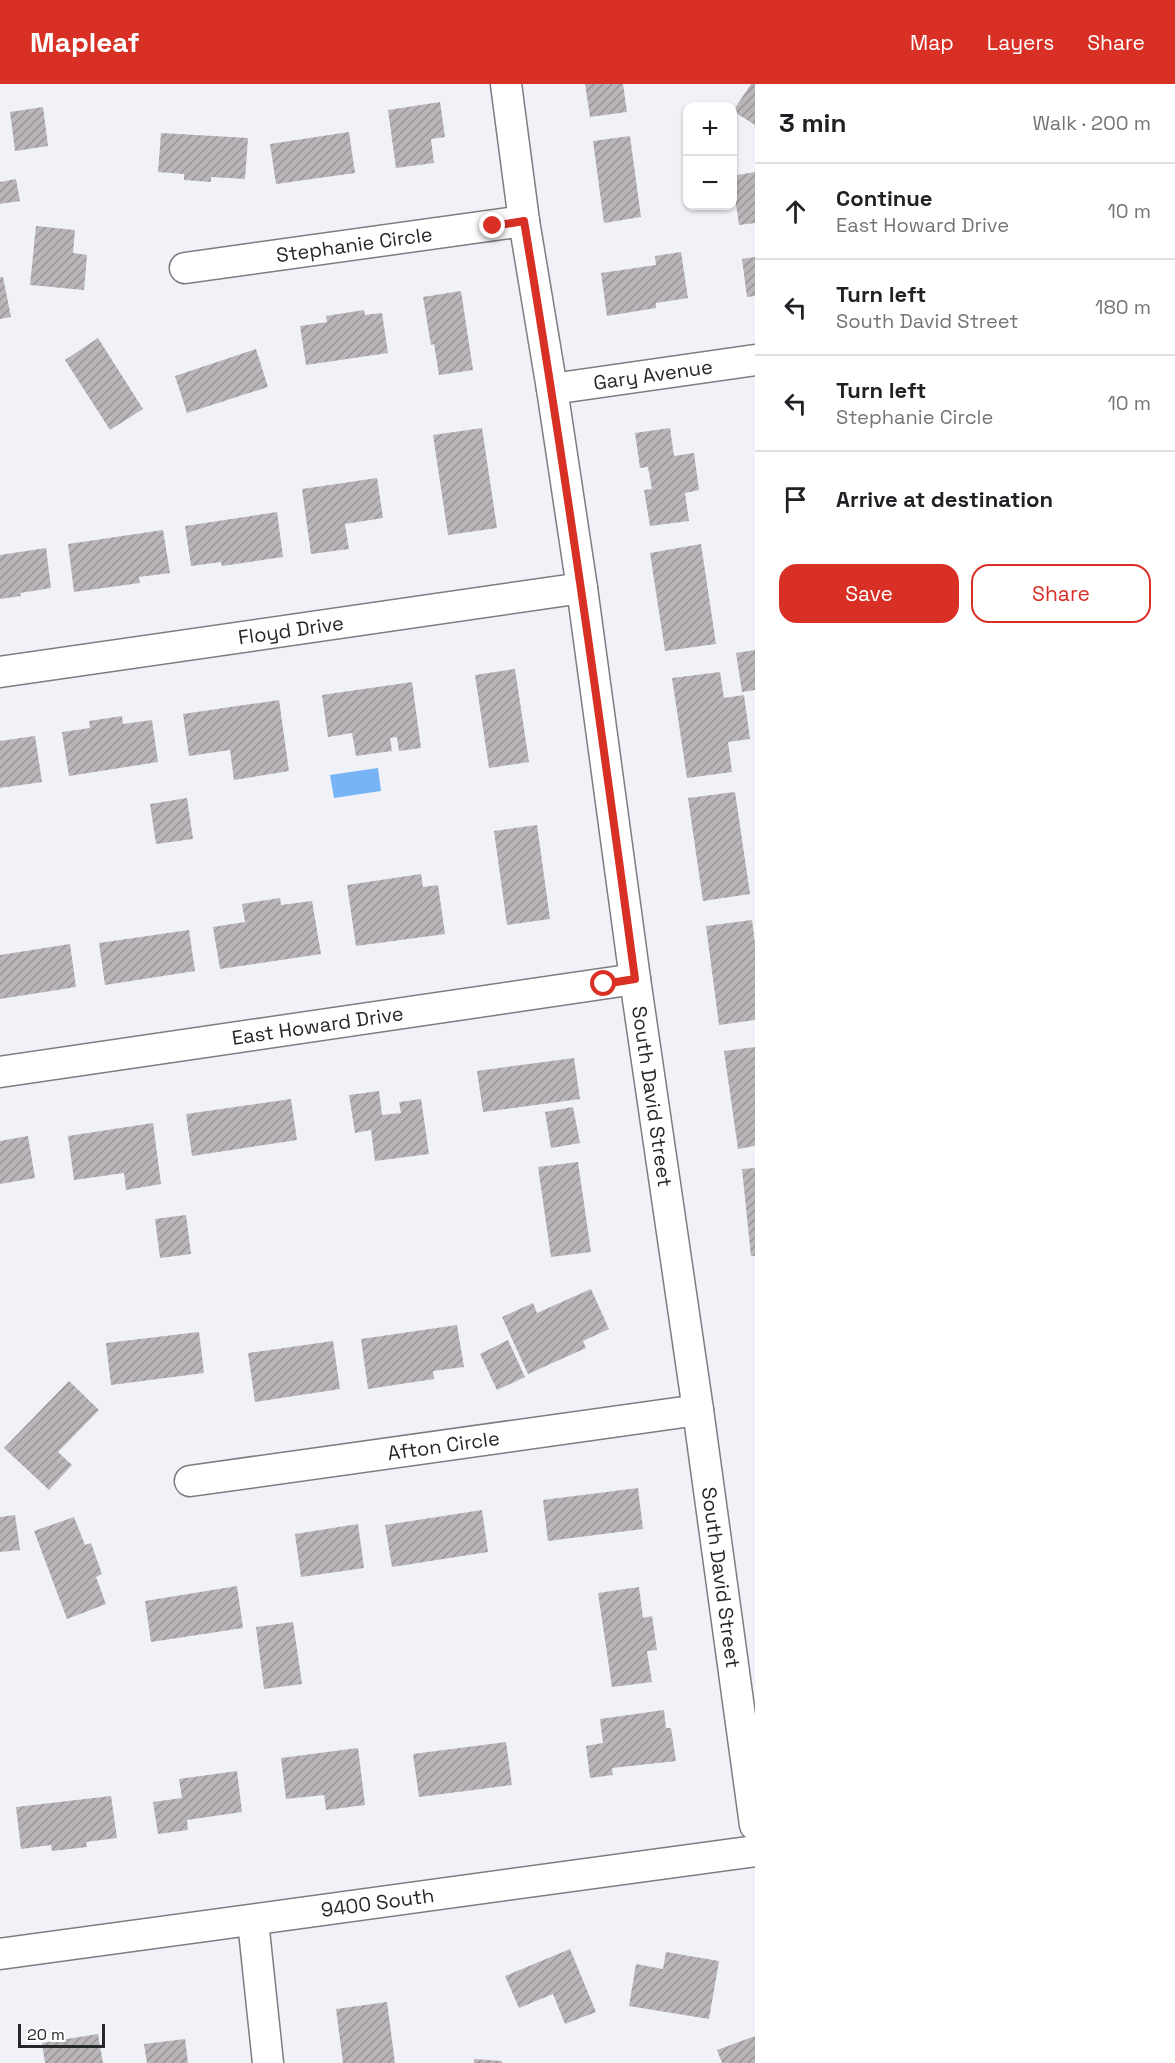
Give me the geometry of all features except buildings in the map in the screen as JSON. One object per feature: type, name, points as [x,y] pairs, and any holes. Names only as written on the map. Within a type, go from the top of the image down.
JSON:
[{"type":"street","name":"South David Street","points":[[506,84],[524,221],[582,588],[755,1825]]},
{"type":"street","name":"Stephanie Circle","points":[[185,268],[524,221]]},
{"type":"street","name":"Gary Avenue","points":[[552,389],[755,360]]},
{"type":"street","name":"Floyd Drive","points":[[0,672],[582,588]]},
{"type":"street","name":"East Howard Drive","points":[[0,1072],[635,979]]},
{"type":"street","name":"Afton Circle","points":[[190,1481],[698,1410]]},
{"type":"street","name":"9400 South","points":[[0,1954],[755,1851]]},
{"type":"street","points":[[252,1921],[268,2063]]},
{"type":"water","points":[[378,768],[381,791],[334,798],[330,775]]},
{"type":"route","points":[[493,226],[524,221],[582,588],[635,979],[604,984]]}]
